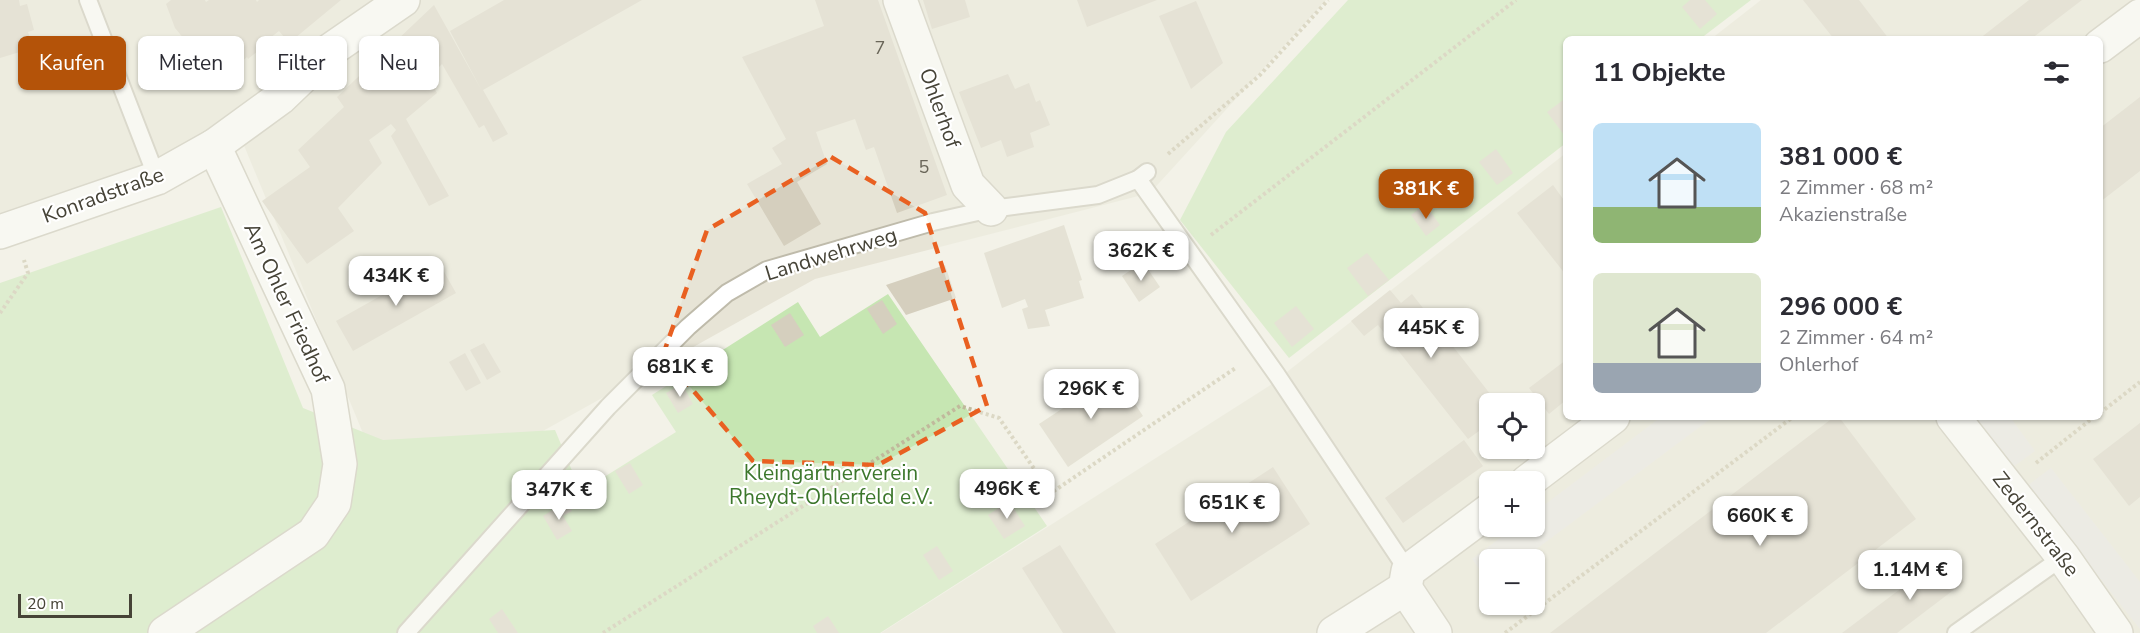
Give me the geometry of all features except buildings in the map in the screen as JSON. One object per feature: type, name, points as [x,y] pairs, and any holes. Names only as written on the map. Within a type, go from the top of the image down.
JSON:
[{"type":"street","name":"Konradstraße","points":[[7,230],[157,178],[214,146],[280,98],[329,51],[403,0]]},
{"type":"street","name":"Ohlerhof","points":[[900,0],[968,185],[990,209]]},
{"type":"street","points":[[2103,44],[2140,16]]},
{"type":"street","name":"Am Ohler Friedhof","points":[[165,633],[313,534],[334,503],[340,464],[328,389],[214,146]]},
{"type":"street","points":[[1542,471],[1609,420]]},
{"type":"street","name":"Zedernstraße","points":[[1955,420],[2063,557],[2116,633]]},
{"type":"street","points":[[1334,633],[1407,580],[1479,519]]},
{"type":"street","points":[[1407,580],[1435,633]]},
{"type":"lane","points":[[88,0],[157,178]]},
{"type":"lane","points":[[1142,176],[1189,252],[1260,351],[1407,580]]},
{"type":"lane","name":"Landwehrweg","points":[[406,633],[608,407],[688,327],[727,293],[767,270],[933,222],[990,209],[1098,195],[1142,176]]},
{"type":"lane","points":[[1956,633],[2063,557]]},
{"type":"path","points":[[1142,176],[1260,75],[1328,0]]},
{"type":"path","points":[[1189,252],[1516,0]]},
{"type":"path","points":[[0,313],[28,273],[7,230]]},
{"type":"path","points":[[603,633],[960,406],[999,418],[1051,493],[1260,351]]},
{"type":"path","points":[[2103,411],[2140,381]]},
{"type":"path","points":[[1505,633],[1789,420]]},
{"type":"path","points":[[2007,485],[2090,420]]},
{"type":"highlighted area","points":[[831,157],[925,213],[987,406],[878,465],[753,461],[663,355],[707,230]]},
{"type":"shaded area","points":[[0,0],[1326,0],[1150,193],[815,279],[396,513],[243,143],[0,234]]},
{"type":"shaded area","points":[[1761,0],[2137,0],[2140,4],[2140,633],[881,633],[1269,386],[1563,155],[1563,420],[2103,420],[2103,36],[1715,36]]},
{"type":"shaded area","points":[[1657,420],[1709,420],[1536,549],[1485,549],[1502,537],[1545,537],[1545,504]]},
{"type":"shaded area","points":[[1976,420],[2012,420],[2035,451],[2013,467]]},
{"type":"shaded area","points":[[2051,468],[2140,582],[2140,629],[2027,486]]},
{"type":"shaded area","points":[[1479,554],[1479,568],[1472,559]]},
{"type":"green space","points":[[1348,0],[1751,0],[1704,36],[1563,36],[1563,145],[1289,358],[1180,220],[1226,132]]},
{"type":"green space","name":"Kleingärtnerverein Rheydt-Ohlerfeld e.V.","points":[[221,207],[303,408],[383,440],[555,430],[578,485],[569,499],[676,432],[652,395],[798,302],[820,337],[888,294],[1047,526],[880,633],[0,633],[0,283]]}]
